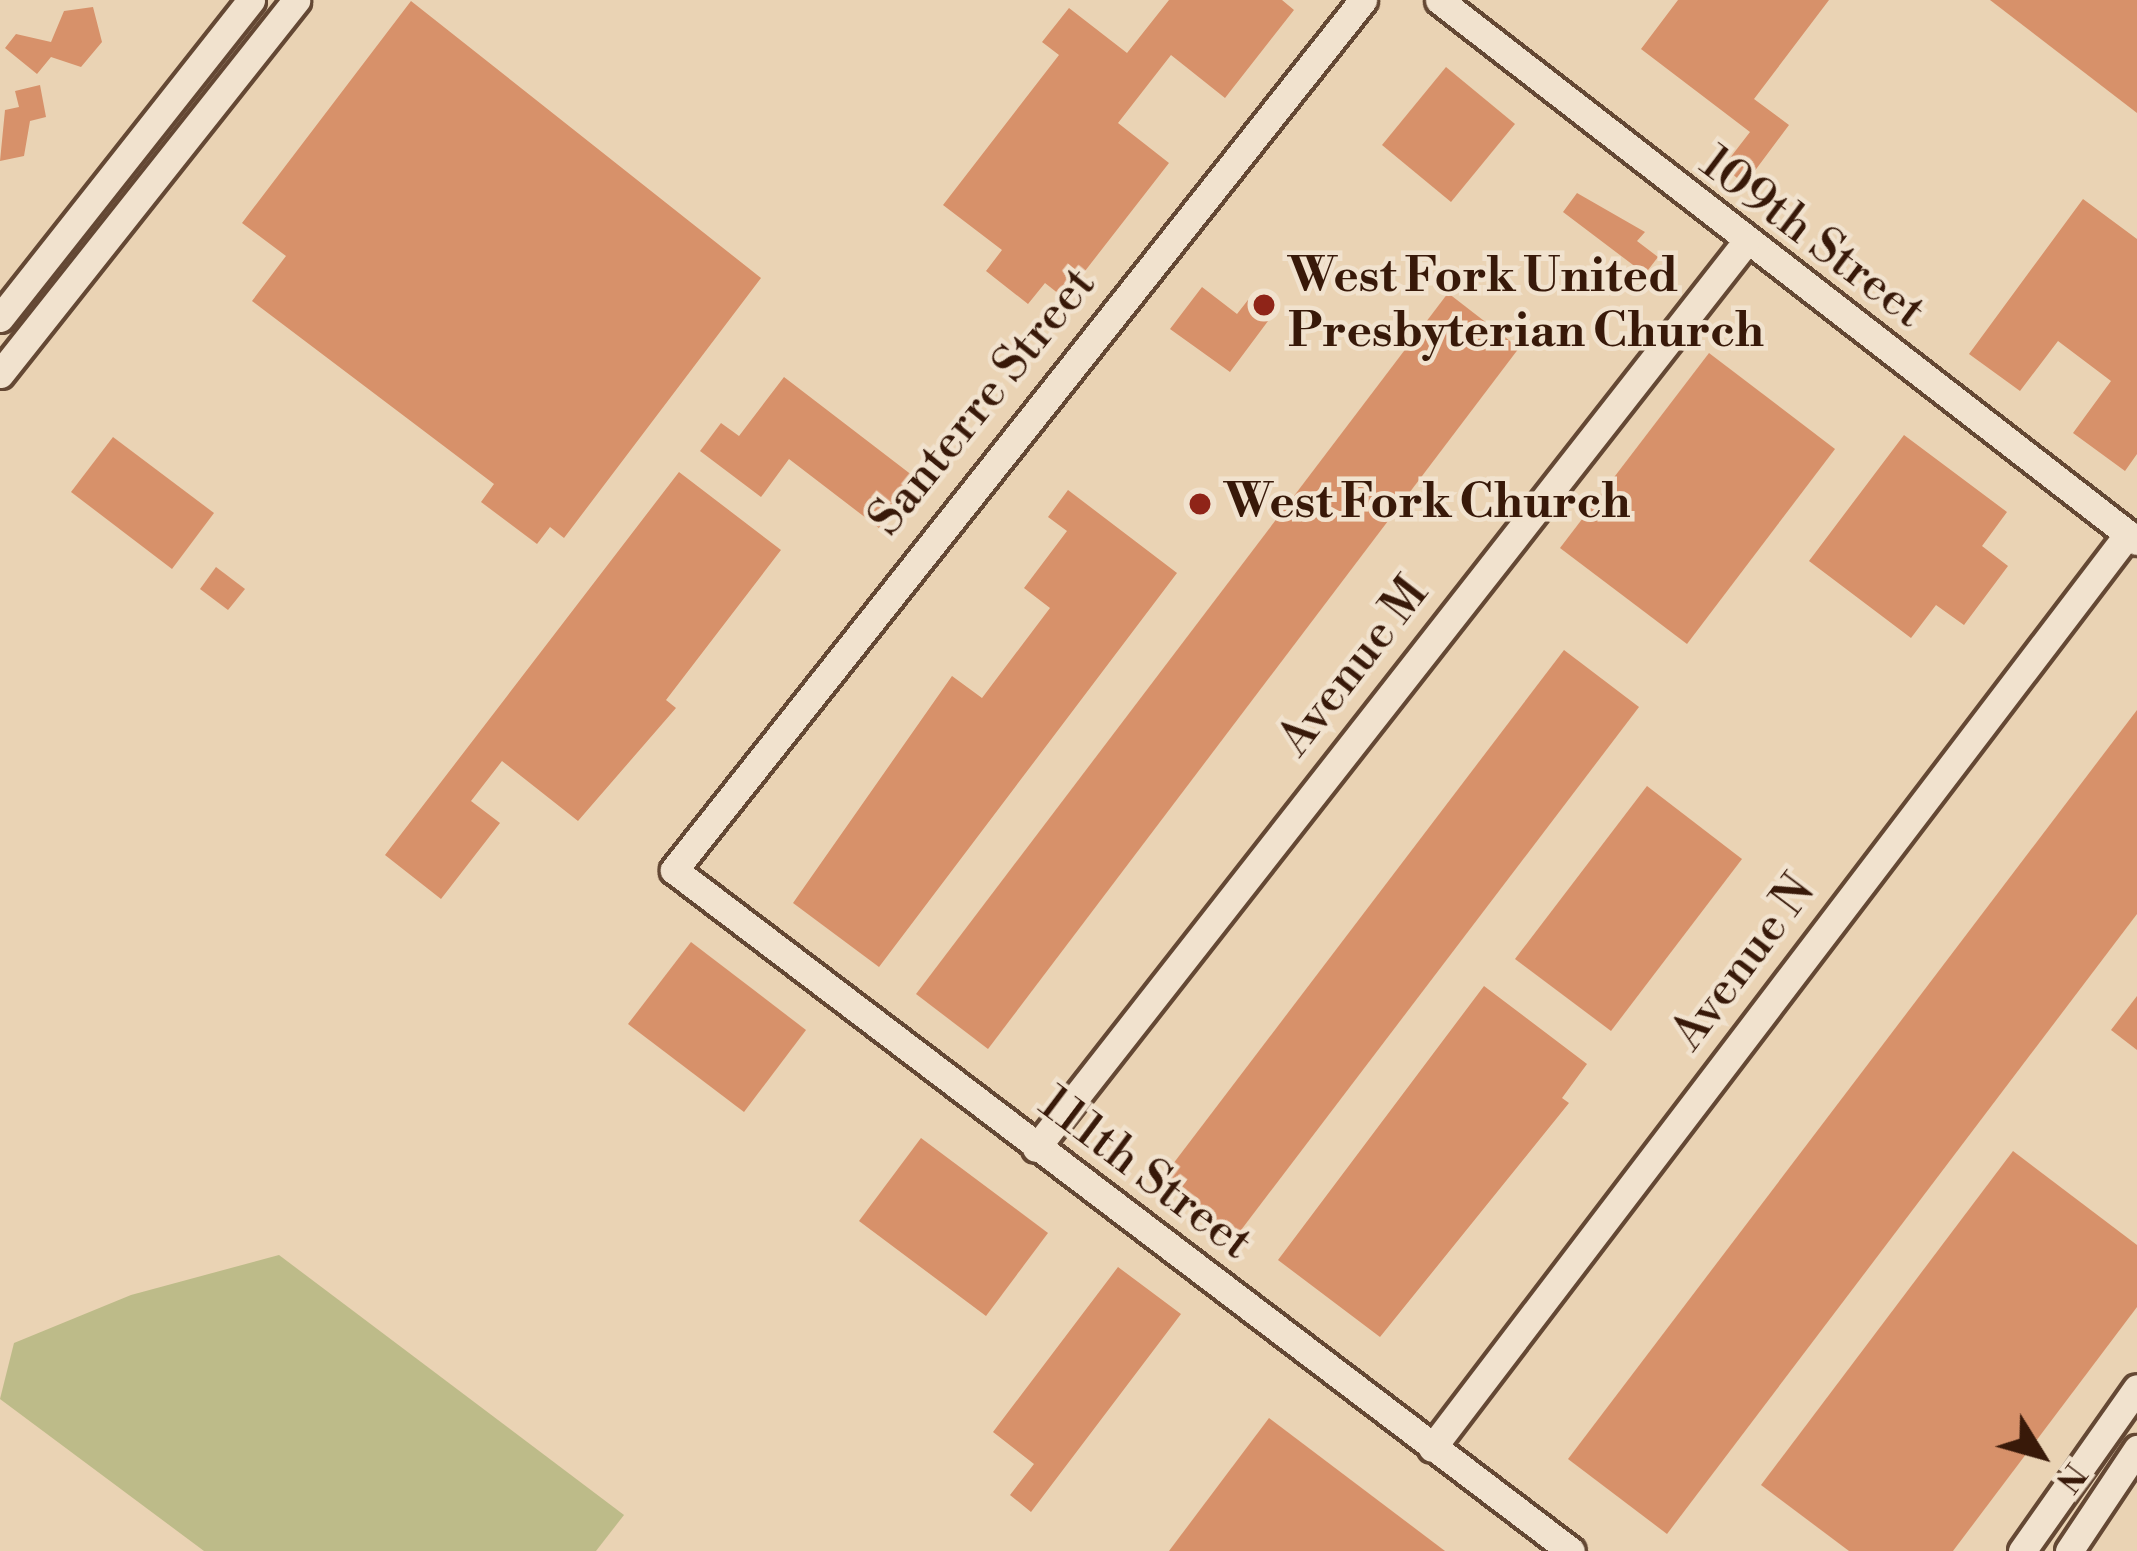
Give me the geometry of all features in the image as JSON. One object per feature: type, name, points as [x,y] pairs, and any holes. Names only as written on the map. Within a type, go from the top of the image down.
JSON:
[{"type":"street","points":[[26,340],[0,318],[251,0]]},
{"type":"street","points":[[0,374],[296,0]]},
{"type":"street","name":"Santerre Street","points":[[674,861],[1363,0]]},
{"type":"street","name":"109th Street","points":[[1439,0],[1744,243],[2132,537]]},
{"type":"street","points":[[72,229],[100,248]]},
{"type":"street","name":"Avenue M","points":[[1036,1148],[1744,243]]},
{"type":"street","name":"Avenue N","points":[[1432,1448],[2132,537]]},
{"type":"street","name":"111th Street","points":[[674,861],[706,898],[1571,1551]]},
{"type":"street","points":[[2022,1551],[2137,1388]]},
{"type":"street","points":[[2069,1551],[2137,1449]]},
{"type":"shaded area","points":[[279,1255],[624,1515],[596,1551],[204,1551],[0,1399],[14,1343],[131,1295]]},
{"type":"building","points":[[1169,0],[1282,0],[1294,10],[1225,98],[1171,55],[1118,123],[1169,163],[1064,298],[1045,283],[1028,304],[986,271],[1002,250],[943,205],[1059,55],[1042,42],[1069,8],[1127,53]]},
{"type":"building","points":[[1678,0],[1829,0],[1754,99],[1789,125],[1745,184],[1723,167],[1750,132],[1641,49]]},
{"type":"building","points":[[1990,0],[2137,0],[2137,113]]},
{"type":"building","points":[[411,1],[761,278],[564,538],[550,527],[537,544],[481,502],[494,484],[252,301],[286,256],[242,223]]},
{"type":"building","points":[[93,7],[102,42],[81,67],[51,57],[37,74],[5,48],[16,34],[51,42],[64,11]]},
{"type":"building","points":[[1446,67],[1515,124],[1451,202],[1382,145]]},
{"type":"building","points":[[40,85],[46,117],[30,121],[24,156],[0,161],[5,110],[19,107],[15,91]]},
{"type":"building","points":[[1577,193],[1645,232],[1637,241],[1658,257],[1645,274],[1563,212]]},
{"type":"building","points":[[2083,199],[2137,239],[2137,454],[2125,471],[2073,433],[2111,381],[2058,341],[2020,391],[1969,354]]},
{"type":"building","points":[[1202,287],[1237,314],[1248,300],[1271,317],[1230,372],[1170,329]]},
{"type":"building","points":[[1448,293],[1519,348],[988,1049],[916,994]]},
{"type":"building","points":[[1709,353],[1835,449],[1687,644],[1560,548]]},
{"type":"building","points":[[784,377],[917,479],[879,528],[789,459],[761,497],[700,451],[721,423],[739,436]]},
{"type":"building","points":[[1904,435],[2007,512],[1982,546],[2008,566],[1964,625],[1936,605],[1911,638],[1809,561]]},
{"type":"building","points":[[113,437],[214,513],[172,569],[71,492]]},
{"type":"building","points":[[679,472],[781,550],[666,700],[676,708],[578,821],[502,761],[471,801],[500,823],[441,899],[385,855]]},
{"type":"building","points":[[1068,490],[1177,573],[879,967],[793,903],[952,676],[982,698],[1050,608],[1024,588],[1067,531],[1048,517]]},
{"type":"building","points":[[216,567],[245,589],[228,610],[200,589]]},
{"type":"building","points":[[1564,650],[1639,707],[1235,1238],[1160,1181]]},
{"type":"building","points":[[2137,710],[2137,914],[1667,1534],[1568,1459]]},
{"type":"building","points":[[1647,786],[1742,859],[1611,1031],[1515,959]]},
{"type":"building","points":[[691,942],[806,1030],[744,1112],[628,1024]]},
{"type":"building","points":[[1484,986],[1587,1064],[1562,1098],[1569,1103],[1380,1337],[1278,1260]]},
{"type":"building","points":[[2137,996],[2137,1050],[2111,1030]]},
{"type":"building","points":[[921,1138],[1048,1233],[986,1316],[859,1221]]},
{"type":"building","points":[[2013,1151],[2137,1245],[2137,1307],[1953,1551],[1849,1551],[1761,1485]]},
{"type":"building","points":[[1118,1267],[1181,1314],[1031,1512],[1010,1495],[1034,1464],[993,1432]]},
{"type":"building","points":[[1269,1418],[1445,1551],[1169,1551]]},
{"type":"place","name":"West Fork United Presbyterian Church","points":[[1264,305]]},
{"type":"place","name":"West Fork Church","points":[[1200,504]]}]
